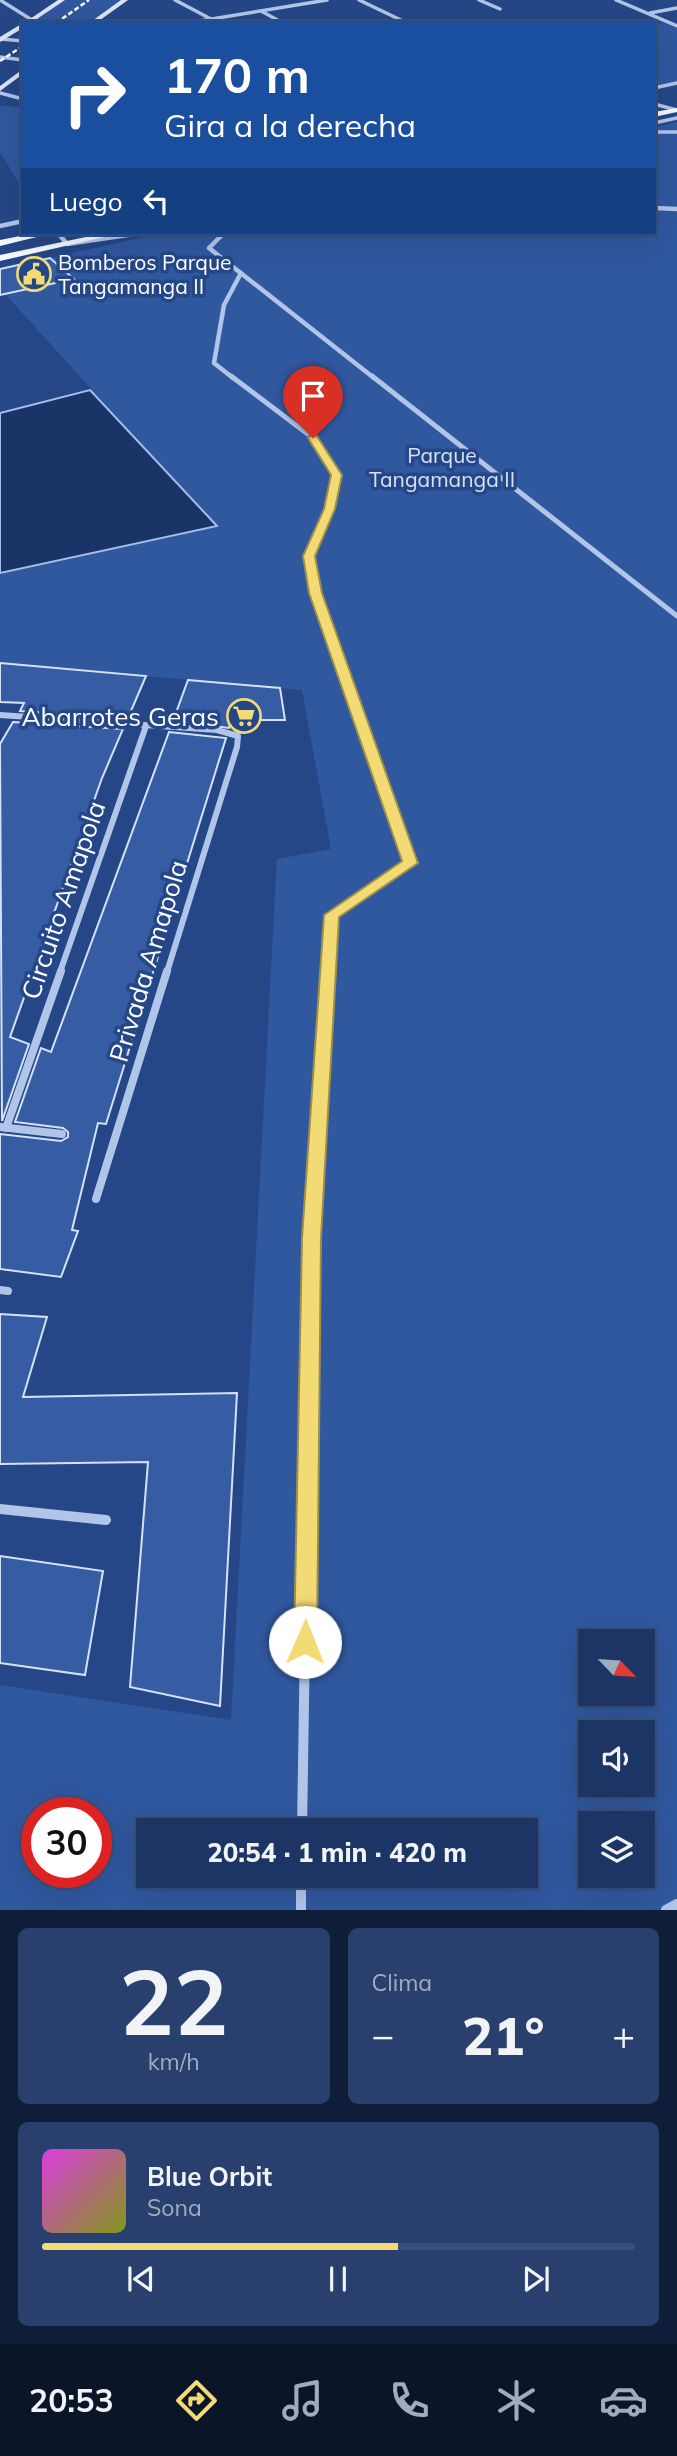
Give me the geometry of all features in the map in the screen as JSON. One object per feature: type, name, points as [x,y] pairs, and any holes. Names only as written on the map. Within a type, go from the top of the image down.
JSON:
[{"type":"main road","points":[[30,21],[62,0]]},
{"type":"main road","points":[[95,21],[125,0]]},
{"type":"main road","points":[[1,40],[21,27]]},
{"type":"main road","points":[[0,91],[21,73]]},
{"type":"main road","points":[[656,104],[677,99]]},
{"type":"main road","points":[[656,115],[677,110]]},
{"type":"main road","points":[[0,243],[38,235]]},
{"type":"main road","points":[[0,258],[108,235]]},
{"type":"street","points":[[0,0],[25,21]]},
{"type":"street","points":[[175,0],[211,19]]},
{"type":"street","points":[[199,21],[327,0]]},
{"type":"street","points":[[359,0],[403,21]]},
{"type":"street","points":[[479,0],[500,9]]},
{"type":"street","points":[[617,0],[677,26]]},
{"type":"street","points":[[281,3],[288,6]]},
{"type":"street","points":[[649,13],[677,8]]},
{"type":"street","points":[[260,11],[279,21]]},
{"type":"street","points":[[1,40],[21,41]]},
{"type":"street","points":[[0,57],[21,60]]},
{"type":"street","points":[[656,88],[677,83]]},
{"type":"street","points":[[0,91],[21,98]]},
{"type":"street","points":[[656,105],[677,110]]},
{"type":"street","points":[[656,123],[677,118]]},
{"type":"street","points":[[656,132],[677,132]]},
{"type":"street","points":[[656,208],[677,209]]},
{"type":"street","points":[[0,226],[21,221]]},
{"type":"street","points":[[60,235],[67,244],[128,235]]},
{"type":"street","points":[[222,235],[209,248],[677,616]]},
{"type":"street","points":[[241,273],[224,305],[214,363],[313,438],[337,475],[330,509],[309,556],[316,593],[410,863],[332,915],[312,1238],[302,1818]]},
{"type":"street","points":[[0,715],[146,726]]},
{"type":"street","name":"Privada Amapola","points":[[96,1199],[237,747],[238,736],[217,730],[146,726]]},
{"type":"street","name":"Circuito Amapola","points":[[62,1134],[3,1127],[146,726]]},
{"type":"street","points":[[0,1509],[106,1520]]},
{"type":"street","points":[[301,1888],[301,1910]]},
{"type":"street","points":[[666,1910],[677,1904]]},
{"type":"green space","points":[[65,0],[121,0],[90,21],[34,21]]},
{"type":"green space","points":[[664,23],[677,28],[677,82],[656,86],[656,24]]},
{"type":"green space","points":[[0,106],[21,107],[21,187],[0,152]]},
{"type":"green space","name":"Parque Tangamanga II","points":[[677,122],[677,1910],[0,1910],[0,1685],[231,1720],[277,859],[331,849],[302,690],[0,663],[0,573],[216,526],[5,294],[73,279],[50,258],[153,235],[656,235],[656,127]]},
{"type":"shaded area","points":[[90,390],[217,526],[0,573],[0,413]]},
{"type":"building","name":"Bomberos Parque Tangamanga II","points":[[50,258],[74,279],[0,295],[0,269]]},
{"type":"building","points":[[0,663],[146,676],[128,718],[20,711],[24,703],[0,702]]},
{"type":"building","points":[[188,680],[280,688],[285,720],[231,720],[229,728],[173,721]]},
{"type":"building","points":[[13,722],[123,729],[102,778],[10,1037],[29,1044],[2,1121],[0,744]]},
{"type":"building","points":[[169,732],[226,738],[106,1124],[98,1123],[72,1230],[78,1231],[61,1277],[0,1269],[0,1134],[61,1141],[68,1137],[68,1132],[63,1128],[15,1122],[41,1048],[51,1052]]},
{"type":"building","points":[[0,1314],[47,1317],[23,1397],[237,1393],[220,1706],[130,1687],[148,1462],[0,1464]]},
{"type":"building","points":[[0,1556],[103,1571],[85,1675],[0,1663]]},
{"type":"railway","points":[[59,21],[89,0]]},
{"type":"railway","points":[[0,61],[21,47]]},
{"type":"place","name":"Bomberos Parque Tangamanga II","points":[[34,274]]},
{"type":"place","name":"Abarrotes Geras","points":[[244,716]]},
{"type":"route","points":[[305,1642],[312,1238],[332,915],[410,863],[316,593],[309,556],[330,509],[337,475],[313,438]]}]
